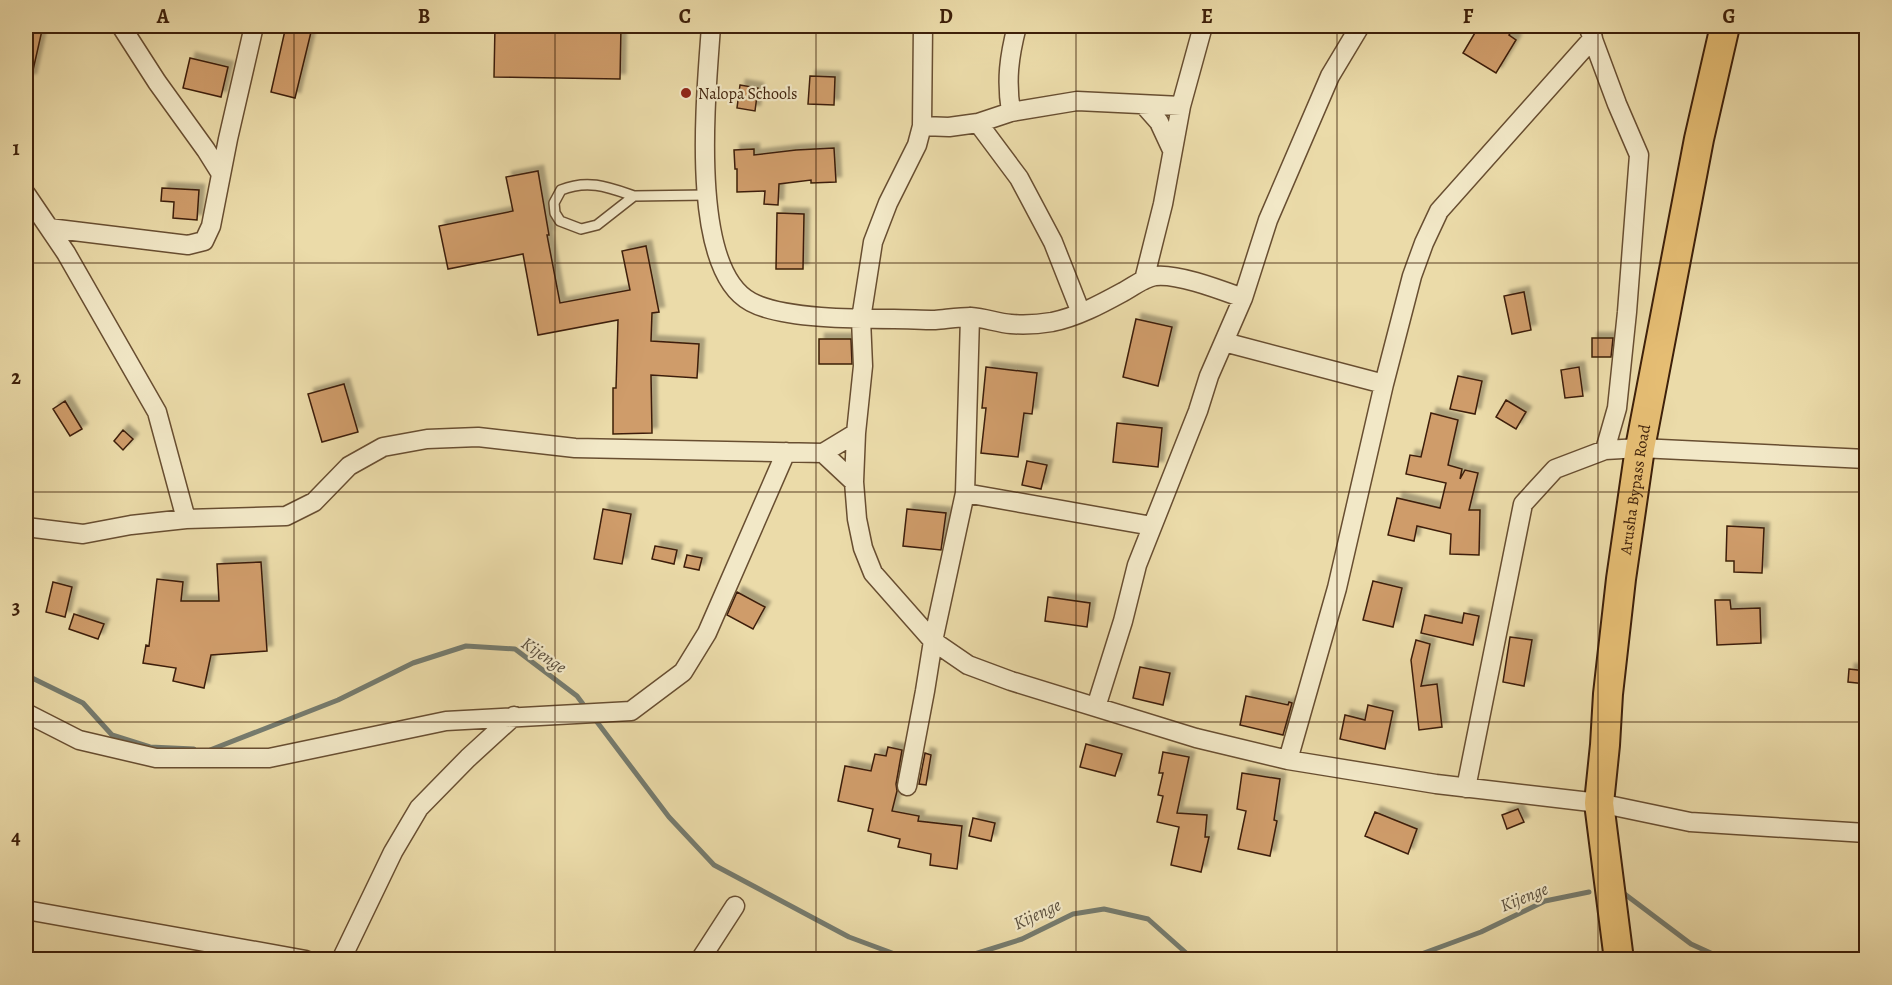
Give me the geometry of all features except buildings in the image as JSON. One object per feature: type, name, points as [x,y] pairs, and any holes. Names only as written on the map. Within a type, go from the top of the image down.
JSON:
[{"type":"main road","name":"Arusha Bypass Road","points":[[1619,960],[1599,803],[1621,579],[1640,448],[1699,139],[1725,26]]},
{"type":"street","points":[[120,26],[221,174]]},
{"type":"street","points":[[49,228],[188,245],[204,241],[211,226],[254,26]]},
{"type":"street","points":[[711,26],[705,113],[707,195],[711,231],[714,248],[722,269],[735,288],[749,301],[769,310],[861,319],[934,320],[970,317],[1011,324],[1051,322],[1081,313],[1155,276],[1169,276],[1243,298]]},
{"type":"street","points":[[923,26],[922,126],[917,145],[888,203],[873,242],[861,319],[863,366],[854,482],[862,548],[873,573],[933,641],[968,665],[1011,681],[1196,738],[1288,760],[1466,788],[1599,803],[1690,822],[1866,833]]},
{"type":"street","points":[[1011,112],[1008,66],[1017,26]]},
{"type":"street","points":[[1144,280],[1162,204],[1180,106],[1203,26]]},
{"type":"street","points":[[1096,707],[1123,621],[1137,565],[1209,376],[1243,298],[1268,220],[1330,76],[1360,26]]},
{"type":"street","points":[[1288,760],[1337,588],[1384,384],[1412,276],[1424,243],[1439,211],[1591,32],[1617,104],[1639,155],[1617,408],[1605,450]]},
{"type":"street","points":[[922,126],[949,127],[978,123],[1011,112],[1077,101],[1180,106]]},
{"type":"street","points":[[1144,105],[1159,123],[1172,150]]},
{"type":"street","points":[[978,123],[1019,178],[1053,242],[1081,313]]},
{"type":"street","points":[[26,194],[66,254],[157,412],[186,519]]},
{"type":"street","points":[[907,786],[933,641],[965,493],[970,317]]},
{"type":"street","points":[[1224,342],[1384,384]]},
{"type":"street","points":[[26,527],[82,534],[131,525],[186,519],[286,516],[314,502],[349,466],[383,447],[427,439],[478,437],[575,448],[823,453],[856,433]]},
{"type":"street","points":[[1466,788],[1524,504],[1555,468],[1605,450],[1640,448],[1866,459]]},
{"type":"street","points":[[26,713],[79,740],[156,758],[269,758],[446,721],[631,711],[683,672],[707,633],[786,452]]},
{"type":"street","points":[[823,453],[854,482]]},
{"type":"street","points":[[965,493],[1152,526]]},
{"type":"street","points":[[341,960],[393,852],[419,808],[468,758],[514,716]]},
{"type":"street","points":[[700,960],[735,906]]},
{"type":"street","points":[[26,910],[306,960]]},
{"type":"lane","points":[[634,196],[597,225],[581,229],[568,226],[560,221],[555,213],[554,203],[561,190],[573,185],[587,184],[634,196],[707,195]]},
{"type":"waterway","name":"Kijenge","points":[[210,750],[338,700],[413,663],[466,646],[515,649],[577,696],[586,708]]},
{"type":"waterway","name":"Kijenge","points":[[26,675],[83,703],[112,735],[150,747],[194,749]]},
{"type":"waterway","name":"Kijenge","points":[[594,718],[669,817],[714,865],[849,937],[911,960]]},
{"type":"waterway","name":"Kijenge","points":[[1405,960],[1481,932],[1545,901],[1589,892]]},
{"type":"waterway","points":[[1622,892],[1691,944],[1726,960]]},
{"type":"waterway","name":"Kijenge","points":[[915,960],[962,958],[1022,939],[1073,914],[1104,909],[1148,919],[1194,960]]},
{"type":"place","name":"Nalopa Schools","points":[[686,93]]}]
